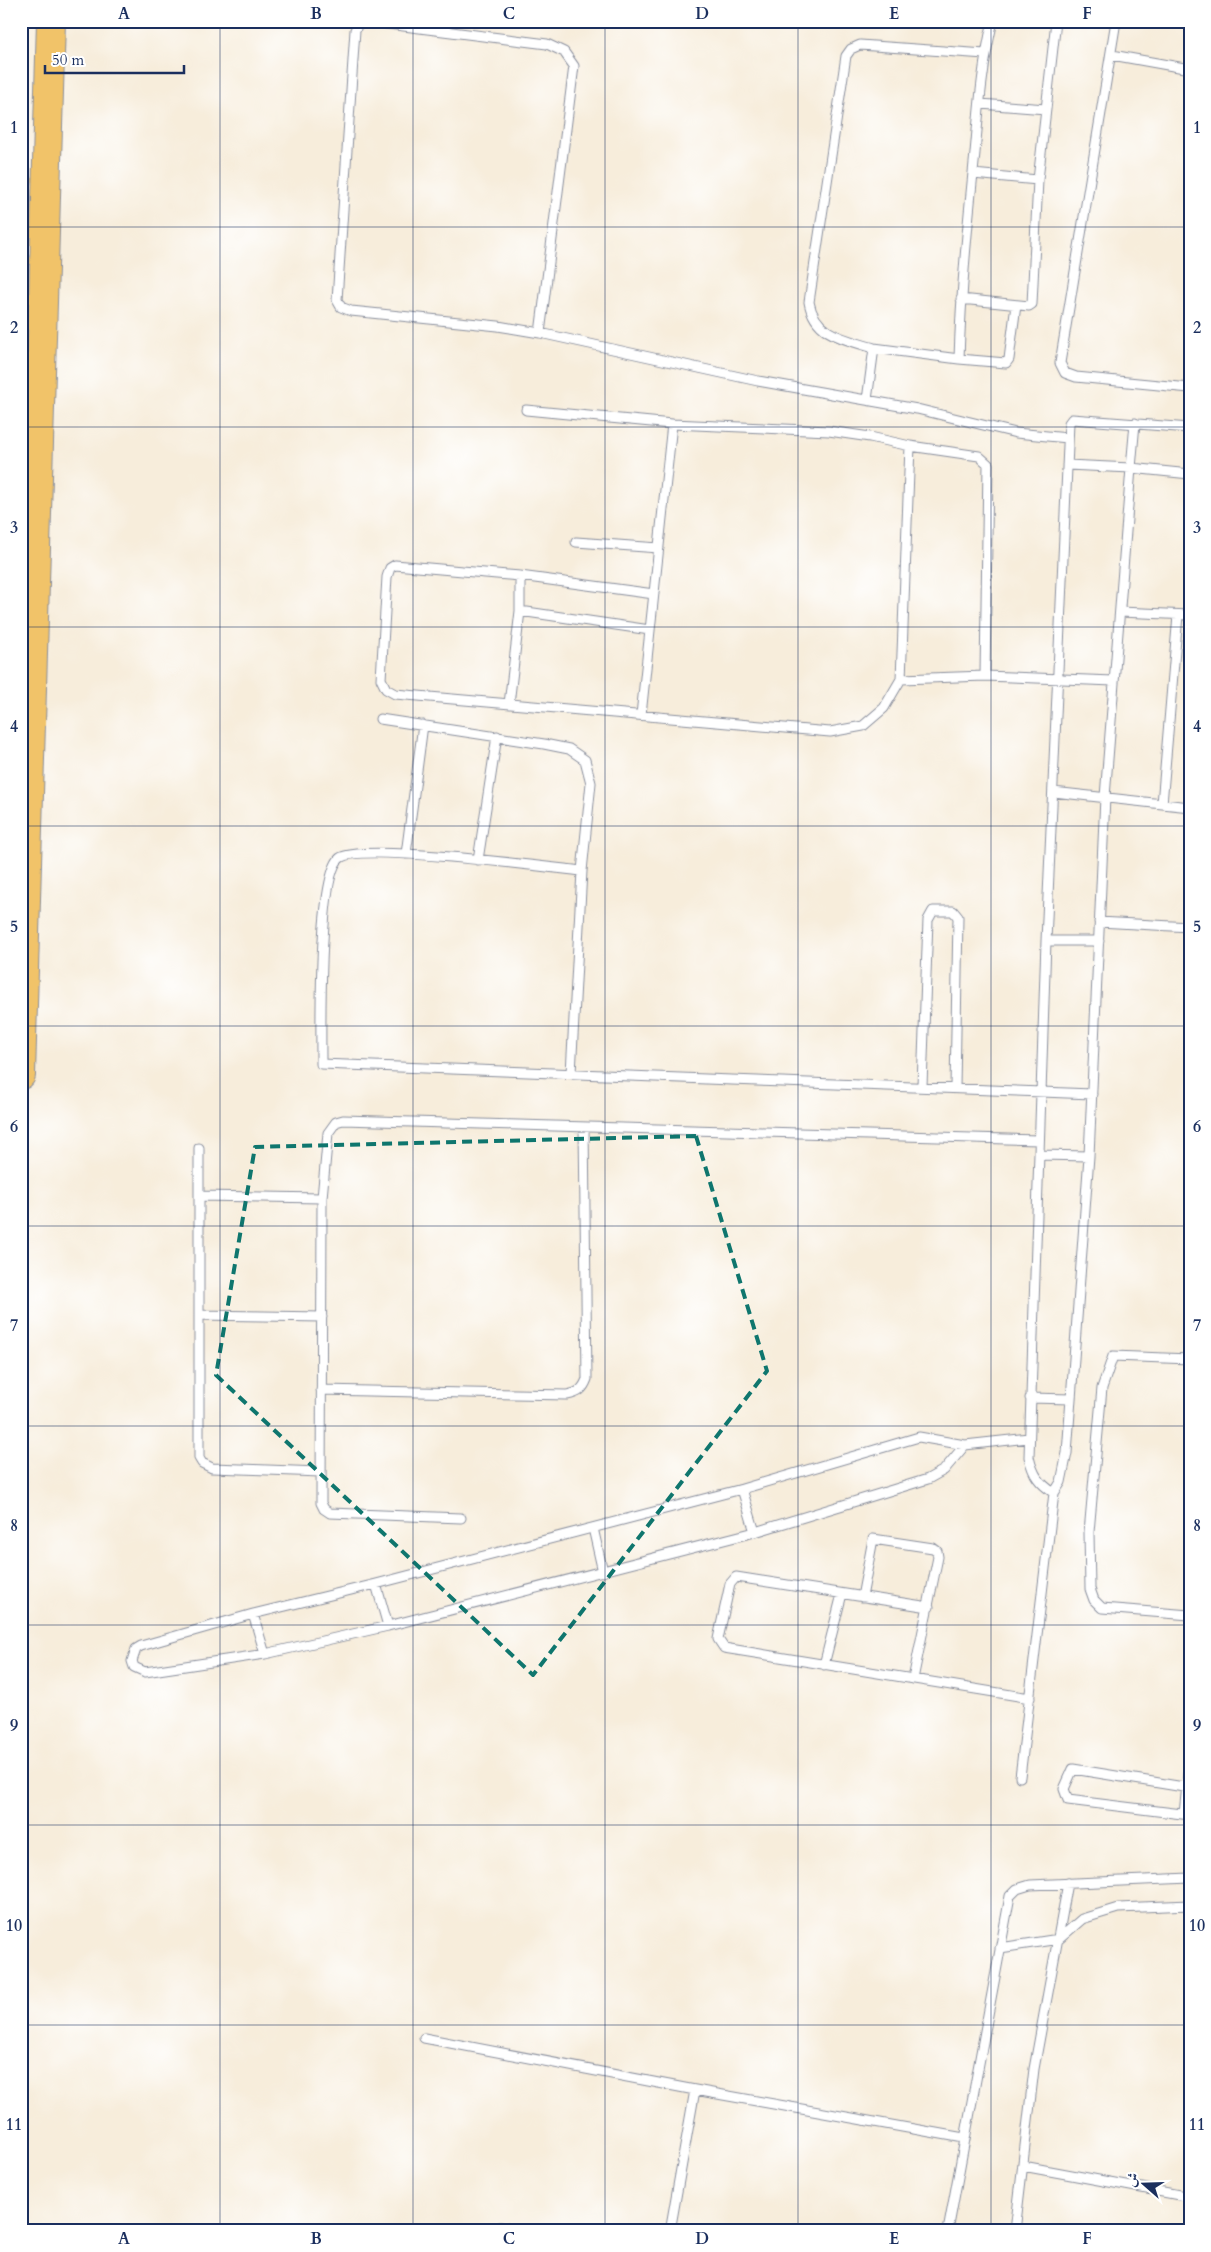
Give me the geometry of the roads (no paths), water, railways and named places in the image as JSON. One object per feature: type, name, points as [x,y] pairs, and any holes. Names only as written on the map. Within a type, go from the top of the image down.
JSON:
[{"type":"highway","points":[[21,1075],[51,21]]},
{"type":"lane","points":[[958,358],[961,299],[985,54],[993,21]]},
{"type":"lane","points":[[961,299],[1029,306],[1032,304],[1038,180],[1056,21]]},
{"type":"lane","points":[[1116,21],[1112,55],[1060,363],[1065,373],[1076,377],[1190,388]]},
{"type":"lane","points":[[540,333],[574,66],[564,52],[547,44],[364,22],[358,24],[354,40],[338,304],[351,311],[498,326],[540,333],[758,381],[866,400],[1016,433],[1068,438]]},
{"type":"lane","points":[[985,54],[860,45],[851,49],[846,56],[809,302],[811,315],[820,327],[833,334],[874,348],[1006,363],[1009,359],[1016,305]]},
{"type":"lane","points":[[1112,55],[1190,69]]},
{"type":"lane","points":[[980,104],[1046,109]]},
{"type":"lane","points":[[973,174],[1038,180]]},
{"type":"lane","points":[[866,400],[874,348]]},
{"type":"lane","points":[[526,410],[672,424],[828,431],[978,456],[985,459],[988,464],[985,676]]},
{"type":"lane","points":[[1054,1494],[1039,1483],[1032,1471],[1029,1458],[1029,1438],[1046,941],[1069,422],[1072,419],[1190,428]]},
{"type":"lane","points":[[1020,1776],[1054,1494],[1061,1482],[1064,1468],[1071,1399],[1089,1156],[1105,797],[1135,423]]},
{"type":"lane","points":[[640,715],[672,424]]},
{"type":"lane","points":[[654,594],[520,576],[395,565],[390,568],[387,577],[381,680],[386,689],[395,694],[830,732],[863,726],[884,708],[901,680],[910,446]]},
{"type":"lane","points":[[1067,465],[1131,468],[1190,474]]},
{"type":"lane","points":[[576,542],[659,548]]},
{"type":"lane","points":[[509,704],[520,611],[520,576]]},
{"type":"lane","points":[[520,611],[650,630]]},
{"type":"lane","points":[[1120,612],[1190,616]]},
{"type":"lane","points":[[1162,804],[1178,615]]},
{"type":"lane","points":[[901,680],[985,676],[1114,681]]},
{"type":"lane","points":[[380,719],[497,736],[568,749],[585,760],[591,783],[582,870],[571,1073]]},
{"type":"lane","points":[[406,854],[423,725]]},
{"type":"lane","points":[[478,860],[497,736]]},
{"type":"lane","points":[[1053,792],[1190,807]]},
{"type":"lane","points":[[582,870],[406,854],[351,852],[340,858],[330,876],[322,964],[321,1064],[1092,1094]]},
{"type":"lane","points":[[922,1086],[928,920],[930,913],[936,910],[953,911],[958,917],[955,1088]]},
{"type":"lane","points":[[1099,922],[1190,927]]},
{"type":"lane","points":[[1046,941],[1098,941]]},
{"type":"lane","points":[[461,1518],[330,1513],[324,1509],[321,1503],[322,1198],[328,1133],[336,1122],[343,1120],[1039,1140]]},
{"type":"lane","points":[[321,1390],[566,1395],[576,1393],[584,1387],[587,1379],[584,1127]]},
{"type":"lane","points":[[200,1148],[199,1458],[202,1464],[212,1468],[320,1472]]},
{"type":"lane","points":[[1038,1155],[1089,1156]]},
{"type":"lane","points":[[199,1196],[322,1198]]},
{"type":"lane","points":[[199,1315],[322,1317]]},
{"type":"lane","points":[[1190,1359],[1113,1356],[1102,1388],[1089,1532],[1090,1588],[1094,1600],[1102,1608],[1190,1615]]},
{"type":"lane","points":[[1030,1398],[1071,1399]]},
{"type":"lane","points":[[965,1444],[944,1470],[928,1479],[755,1532],[603,1572],[388,1626],[265,1654],[145,1672],[134,1667],[132,1661],[136,1649],[142,1646],[253,1614],[742,1489],[919,1437],[965,1444],[1029,1438]]},
{"type":"lane","points":[[742,1489],[755,1532]]},
{"type":"lane","points":[[593,1528],[603,1572]]},
{"type":"lane","points":[[862,1597],[872,1541],[875,1539],[933,1548],[937,1551],[938,1557],[914,1679]]},
{"type":"lane","points":[[928,1607],[740,1577],[734,1578],[730,1584],[718,1639],[722,1646],[1030,1698]]},
{"type":"lane","points":[[376,1584],[388,1626]]},
{"type":"lane","points":[[824,1664],[842,1594]]},
{"type":"lane","points":[[253,1614],[265,1654]]},
{"type":"lane","points":[[1188,1788],[1072,1769],[1064,1790],[1068,1800],[1187,1815],[1190,1756]]},
{"type":"lane","points":[[948,2231],[1010,1896],[1017,1889],[1030,1885],[1190,1878]]},
{"type":"lane","points":[[1015,2231],[1034,2069],[1068,1883]]},
{"type":"lane","points":[[1000,1948],[1059,1939],[1082,1919],[1118,1908],[1190,1905]]},
{"type":"lane","points":[[424,2038],[695,2090],[964,2138]]},
{"type":"lane","points":[[670,2231],[695,2090]]},
{"type":"lane","points":[[1023,2166],[1190,2197]]},
{"type":"lane","points":[[500,2227],[521,2231]]}]
